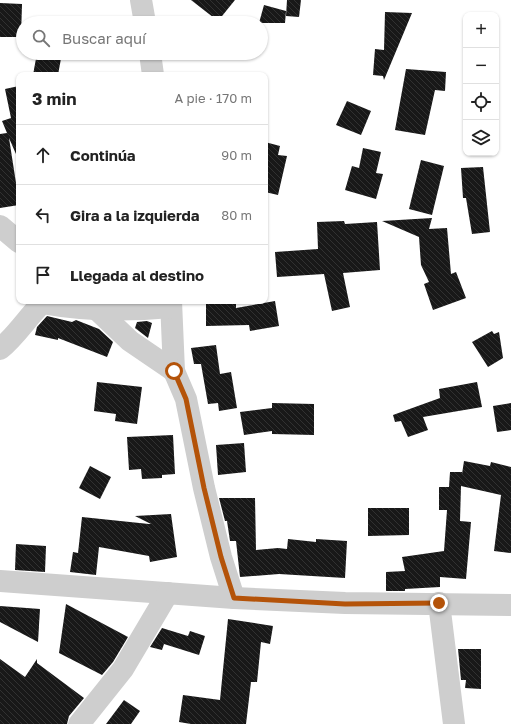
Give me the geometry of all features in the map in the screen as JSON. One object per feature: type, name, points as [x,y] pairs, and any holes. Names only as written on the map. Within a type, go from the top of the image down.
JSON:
[{"type":"street","points":[[141,0],[144,16]]},
{"type":"street","points":[[151,60],[153,72]]},
{"type":"street","points":[[0,226],[16,239]]},
{"type":"street","points":[[0,349],[13,339],[26,319],[42,304],[63,307],[92,305],[136,311],[171,304],[174,371],[186,399],[204,488],[221,557],[234,598]]},
{"type":"street","points":[[92,305],[130,341],[174,371]]},
{"type":"street","points":[[0,581],[234,598],[345,604],[439,603],[511,605]]},
{"type":"street","points":[[79,724],[123,668],[168,593]]},
{"type":"street","points":[[439,603],[454,724]]},
{"type":"building","points":[[191,0],[235,0],[222,16],[212,16]]},
{"type":"building","points":[[287,0],[301,0],[299,17],[286,16]]},
{"type":"building","points":[[0,3],[22,4],[22,16],[16,16],[16,37],[0,37]]},
{"type":"building","points":[[264,5],[286,11],[285,23],[268,23],[268,16],[261,16]]},
{"type":"building","points":[[385,12],[412,13],[384,80],[383,76],[373,75],[375,49],[384,50]]},
{"type":"building","points":[[36,60],[61,60],[59,72],[34,72]]},
{"type":"building","points":[[406,69],[446,72],[445,91],[435,90],[425,135],[395,130]]},
{"type":"building","points":[[16,87],[16,154],[9,138],[16,183],[16,205],[0,208],[0,134],[7,133],[2,121],[11,118],[5,89]]},
{"type":"building","points":[[347,101],[371,111],[361,135],[336,125]]},
{"type":"building","points":[[268,143],[280,146],[278,155],[287,156],[278,195],[268,193]]},
{"type":"building","points":[[363,148],[381,152],[376,173],[383,174],[376,199],[345,190],[352,166],[359,168]]},
{"type":"building","points":[[421,160],[444,166],[432,215],[409,209]]},
{"type":"building","points":[[483,167],[490,232],[472,234],[466,198],[463,198],[461,168]]},
{"type":"building","points":[[432,218],[429,229],[447,228],[451,274],[456,272],[466,298],[433,310],[424,284],[429,282],[421,265],[419,237],[382,221]]},
{"type":"building","points":[[344,221],[345,224],[377,222],[380,270],[343,273],[350,307],[332,311],[324,274],[277,277],[275,252],[318,249],[317,222]]},
{"type":"building","points":[[275,301],[279,326],[250,331],[249,325],[206,326],[206,304],[236,304],[236,308],[258,304],[268,304],[268,302]]},
{"type":"building","points":[[47,316],[72,322],[76,320],[99,329],[113,342],[107,357],[58,338],[58,340],[35,335],[37,327]]},
{"type":"building","points":[[147,321],[152,323],[148,338],[135,328],[137,322]]},
{"type":"building","points":[[492,331],[494,334],[499,332],[503,358],[488,367],[472,342]]},
{"type":"building","points":[[216,345],[220,374],[231,372],[237,408],[219,411],[218,403],[208,404],[201,364],[194,364],[191,348]]},
{"type":"building","points":[[97,382],[142,387],[137,424],[115,421],[116,414],[94,411]]},
{"type":"building","points":[[477,382],[482,407],[423,417],[428,430],[408,437],[401,421],[395,422],[393,415],[440,398],[439,389]]},
{"type":"building","points":[[272,403],[314,404],[314,435],[272,434],[272,431],[244,435],[240,412],[272,408]]},
{"type":"building","points":[[511,403],[511,430],[497,432],[493,406]]},
{"type":"building","points":[[173,435],[175,474],[162,475],[162,478],[142,479],[141,469],[129,470],[127,437]]},
{"type":"building","points":[[244,443],[246,472],[218,475],[216,445]]},
{"type":"building","points":[[464,461],[490,466],[491,462],[511,467],[511,553],[494,551],[501,495],[461,486],[460,521],[471,522],[466,579],[440,577],[440,587],[405,589],[405,591],[386,591],[386,572],[405,571],[402,557],[444,551],[447,510],[439,510],[439,487],[449,487],[450,472],[462,472],[462,474]]},
{"type":"building","points":[[90,466],[111,477],[100,499],[79,488]]},
{"type":"building","points":[[219,498],[255,498],[256,550],[278,548],[287,549],[288,539],[316,542],[316,539],[347,541],[345,578],[279,574],[240,577],[236,541],[230,541],[227,521],[225,521]]},
{"type":"building","points":[[368,508],[409,508],[409,535],[368,536]]},
{"type":"building","points":[[171,514],[177,557],[150,562],[149,556],[99,547],[96,575],[70,572],[73,552],[78,553],[82,517],[151,524],[135,516]]},
{"type":"building","points":[[16,544],[46,546],[45,572],[15,570]]},
{"type":"building","points":[[66,604],[128,637],[113,662],[102,675],[59,653]]},
{"type":"building","points":[[0,606],[40,609],[38,642],[0,622]]},
{"type":"building","points":[[228,619],[273,626],[270,644],[261,642],[257,682],[251,682],[246,724],[191,724],[179,722],[183,695],[220,700]]},
{"type":"building","points":[[162,628],[188,636],[190,631],[205,636],[199,655],[164,644],[162,650],[150,647]]},
{"type":"building","points":[[458,649],[481,649],[481,689],[465,688],[466,680],[461,680]]},
{"type":"building","points":[[0,659],[25,677],[37,659],[37,663],[84,698],[69,716],[67,724],[0,724]]},
{"type":"building","points":[[124,700],[140,711],[131,724],[106,724]]},
{"type":"route","points":[[174,371],[186,399],[204,488],[221,557],[234,598],[345,604],[439,603]]}]
